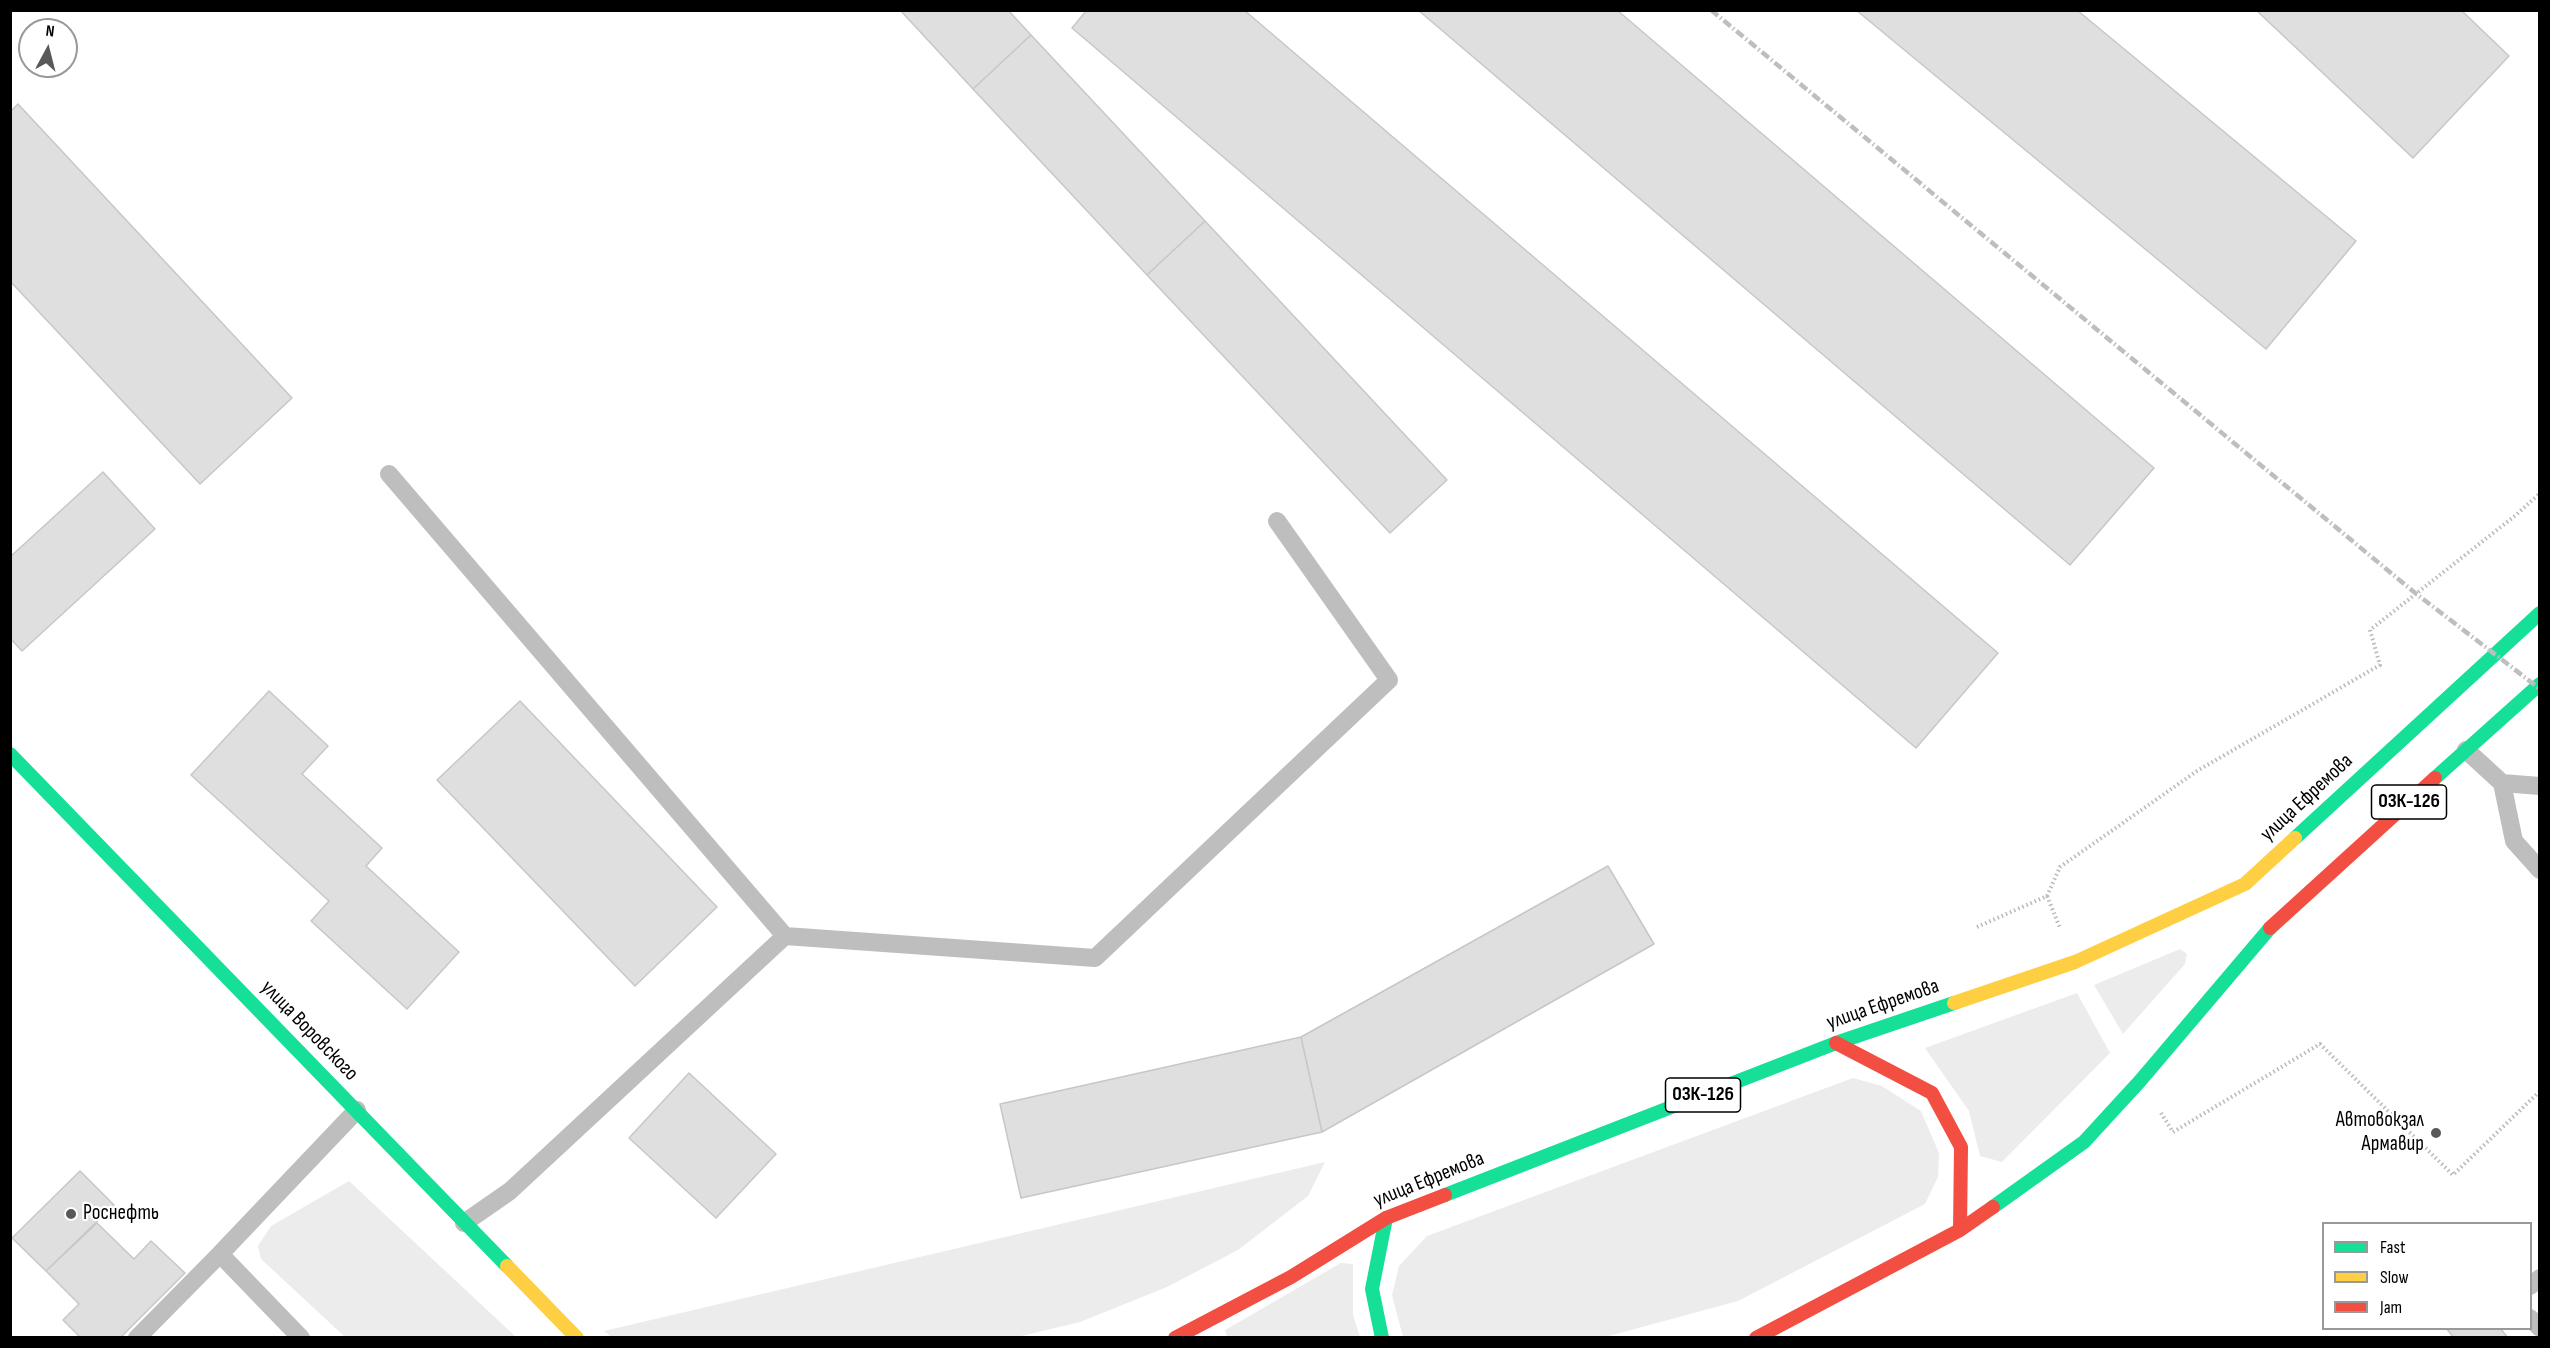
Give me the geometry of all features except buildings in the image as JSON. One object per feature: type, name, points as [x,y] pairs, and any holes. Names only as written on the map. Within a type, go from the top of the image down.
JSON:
[{"type":"main road","name":"улица Ефремова","points":[[1175,1338],[1291,1277],[1386,1218],[1836,1043],[2075,962],[2245,884],[2540,612]]},
{"type":"main road","name":"03К-126","points":[[1756,1338],[1960,1230],[2084,1142],[2140,1081],[2278,919],[2540,684]]},
{"type":"main road","name":"улица Воровского","points":[[10,754],[577,1338]]},
{"type":"main road","points":[[1836,1043],[1932,1093],[1961,1147],[1960,1230]]},
{"type":"main road","points":[[1382,1338],[1372,1289],[1386,1218]]},
{"type":"lane","points":[[389,474],[785,936],[1095,958],[1389,680],[1277,521]]},
{"type":"lane","points":[[2466,750],[2502,783],[2514,841],[2540,870]]},
{"type":"lane","points":[[2502,783],[2540,786]]},
{"type":"lane","points":[[464,1223],[510,1191],[785,936]]},
{"type":"lane","points":[[137,1338],[357,1110]]},
{"type":"lane","points":[[220,1254],[301,1338]]},
{"type":"path","points":[[1977,927],[2047,896],[2060,867],[2197,771],[2380,665],[2370,630],[2414,592],[2516,515],[2540,493]]},
{"type":"path","points":[[2047,896],[2061,929]]},
{"type":"path","points":[[2173,1132],[2320,1044],[2453,1175],[2540,1091]]},
{"type":"shaded area","points":[[2180,949],[2187,954],[2185,964],[2123,1034],[2094,985]]},
{"type":"shaded area","points":[[2077,993],[2110,1053],[2002,1162],[1980,1156],[1969,1111],[1925,1048]]},
{"type":"shaded area","points":[[1853,1078],[1882,1086],[1921,1111],[1939,1153],[1938,1177],[1925,1204],[1738,1301],[1605,1337],[1403,1337],[1392,1295],[1399,1266],[1427,1236]]},
{"type":"shaded area","points":[[1325,1162],[1308,1196],[1238,1250],[1167,1287],[1080,1322],[1013,1338],[613,1338],[604,1331]]},
{"type":"shaded area","points":[[349,1181],[516,1337],[345,1337],[261,1259],[258,1246],[271,1226]]},
{"type":"shaded area","points":[[1341,1263],[1353,1264],[1353,1315],[1360,1337],[1227,1337],[1225,1330]]},
{"type":"railway","points":[[1711,10],[2414,592],[2540,689]]},
{"type":"traffic: fast","points":[[2295,838],[2540,613]]},
{"type":"traffic: fast","points":[[2435,778],[2540,684]]},
{"type":"traffic: fast","points":[[10,754],[507,1266]]},
{"type":"traffic: fast","points":[[1993,1207],[2084,1142],[2140,1081],[2270,928]]},
{"type":"traffic: fast","points":[[1445,1195],[1836,1043],[1954,1003]]},
{"type":"traffic: fast","points":[[1382,1338],[1372,1289],[1386,1218]]},
{"type":"traffic: slow","points":[[1954,1003],[2075,962],[2245,884],[2295,838]]},
{"type":"traffic: slow","points":[[507,1266],[577,1338]]},
{"type":"traffic: jam","points":[[2270,928],[2435,778]]},
{"type":"traffic: jam","points":[[1836,1043],[1932,1093],[1961,1147],[1960,1230]]},
{"type":"traffic: jam","points":[[1175,1338],[1291,1277],[1386,1218],[1445,1195]]},
{"type":"traffic: jam","points":[[1756,1338],[1960,1230],[1993,1207]]},
{"type":"place","name":"Автовокзал Армавир","points":[[2436,1133]]},
{"type":"place","name":"Роснефть","points":[[71,1214]]}]
